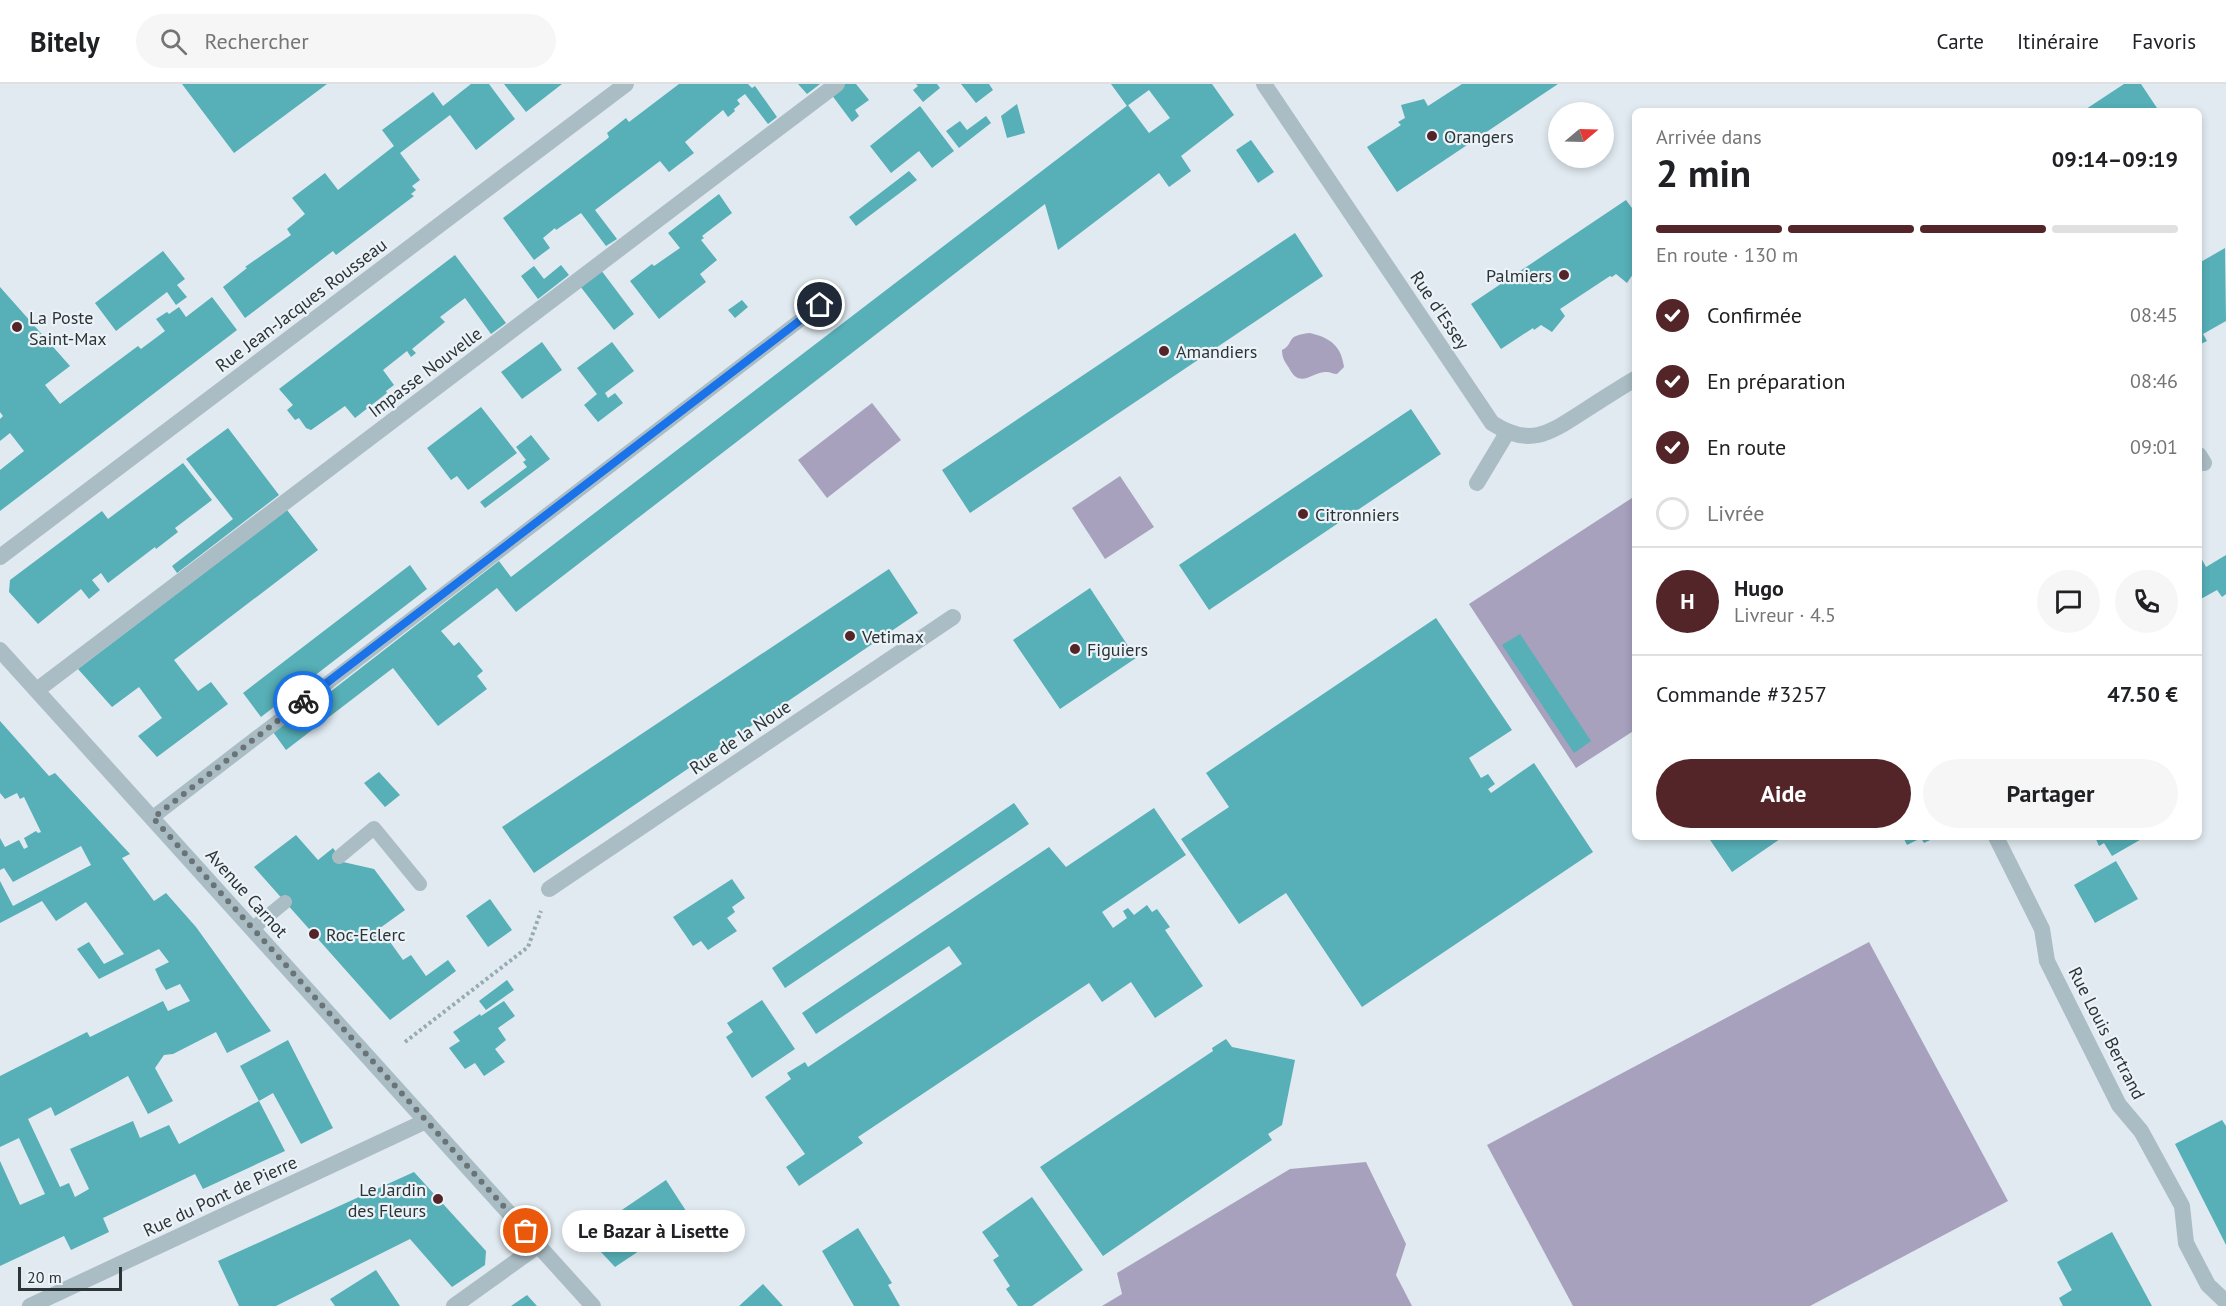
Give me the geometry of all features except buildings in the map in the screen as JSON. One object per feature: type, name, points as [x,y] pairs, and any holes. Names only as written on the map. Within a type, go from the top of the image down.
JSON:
[{"type":"street","name":"Rue Jean-Jacques Rousseau","points":[[0,557],[626,84]]},
{"type":"street","name":"Impasse Nouvelle","points":[[37,690],[837,84]]},
{"type":"street","name":"Rue d'Essey","points":[[1264,84],[1492,423],[1507,433]]},
{"type":"street","points":[[1477,483],[1507,433],[1531,436],[1546,434],[1632,381]]},
{"type":"street","name":"Rue de la Noue","points":[[549,889],[953,617]]},
{"type":"street","name":"Avenue Carnot","points":[[0,650],[593,1306]]},
{"type":"street","name":"Rue Louis Bertrand","points":[[1998,840],[2042,929],[2047,961],[2119,1106],[2141,1131],[2182,1206],[2186,1243],[2208,1285],[2226,1302]]},
{"type":"street","name":"Rue du Pont de Pierre","points":[[30,1306],[426,1121]]},
{"type":"street","points":[[454,1306],[539,1245]]},
{"type":"lane","points":[[153,818],[820,305]]},
{"type":"lane","points":[[339,857],[374,828],[420,885]]},
{"type":"lane","points":[[252,929],[285,902]]},
{"type":"path","points":[[405,1042],[528,947],[549,889]]},
{"type":"shaded area","points":[[1310,333],[1329,340],[1337,348],[1344,367],[1337,374],[1322,372],[1302,379],[1293,374],[1284,360],[1282,350],[1296,336]]},
{"type":"shaded area","points":[[872,403],[901,440],[827,498],[798,460]]},
{"type":"shaded area","points":[[1120,476],[1154,527],[1105,559],[1072,508]]},
{"type":"shaded area","points":[[1632,498],[1632,732],[1576,768],[1469,604]]},
{"type":"shaded area","points":[[1869,942],[2008,1201],[1810,1306],[1573,1306],[1487,1145]]},
{"type":"shaded area","points":[[1366,1162],[1406,1244],[1396,1275],[1412,1306],[1102,1306],[1122,1294],[1117,1273],[1290,1169]]},
{"type":"way so far","points":[[303,701],[153,818],[526,1231]]},
{"type":"place","name":"Orangers","points":[[1432,136]]},
{"type":"place","name":"Palmiers","points":[[1564,275]]},
{"type":"place","name":"La Poste Saint-Max","points":[[17,327]]},
{"type":"place","name":"Amandiers","points":[[1164,351]]},
{"type":"place","name":"Citronniers","points":[[1303,514]]},
{"type":"place","name":"Vetimax","points":[[850,636]]},
{"type":"place","name":"Figuiers","points":[[1075,649]]},
{"type":"place","name":"Roc-Eclerc","points":[[314,934]]},
{"type":"place","name":"Le Jardin des Fleurs","points":[[438,1199]]},
{"type":"place","name":"Le Bazar à Lisette","points":[[526,1231]]},
{"type":"route","points":[[303,701],[820,305]]}]
